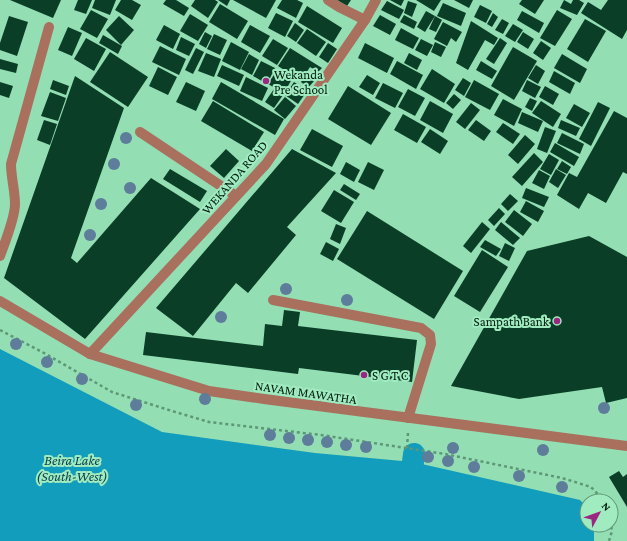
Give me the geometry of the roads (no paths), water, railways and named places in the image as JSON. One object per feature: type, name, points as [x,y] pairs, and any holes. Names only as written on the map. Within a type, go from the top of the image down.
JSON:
[{"type":"street","points":[[328,0],[365,20]]},
{"type":"street","name":"WEKANDA ROAD","points":[[90,354],[266,164],[365,20],[376,0]]},
{"type":"street","points":[[0,256],[15,204],[11,164],[49,27]]},
{"type":"street","points":[[140,132],[236,196]]},
{"type":"street","points":[[273,300],[421,328],[430,334],[431,344],[408,418]]},
{"type":"street","name":"NAVAM MAWATHA","points":[[0,301],[90,354],[209,391],[264,400],[627,446]]},
{"type":"water","name":"Beira Lake (South-West)","points":[[0,349],[162,432],[315,453],[413,462],[579,500],[579,533],[594,533],[594,541],[0,541]]},
{"type":"waterway","points":[[413,462],[414,454]]},
{"type":"place","name":"Wekanda Pre School","points":[[266,81]]},
{"type":"place","name":"Sampath Bank","points":[[557,321]]},
{"type":"place","name":"S G T C","points":[[364,375]]}]
